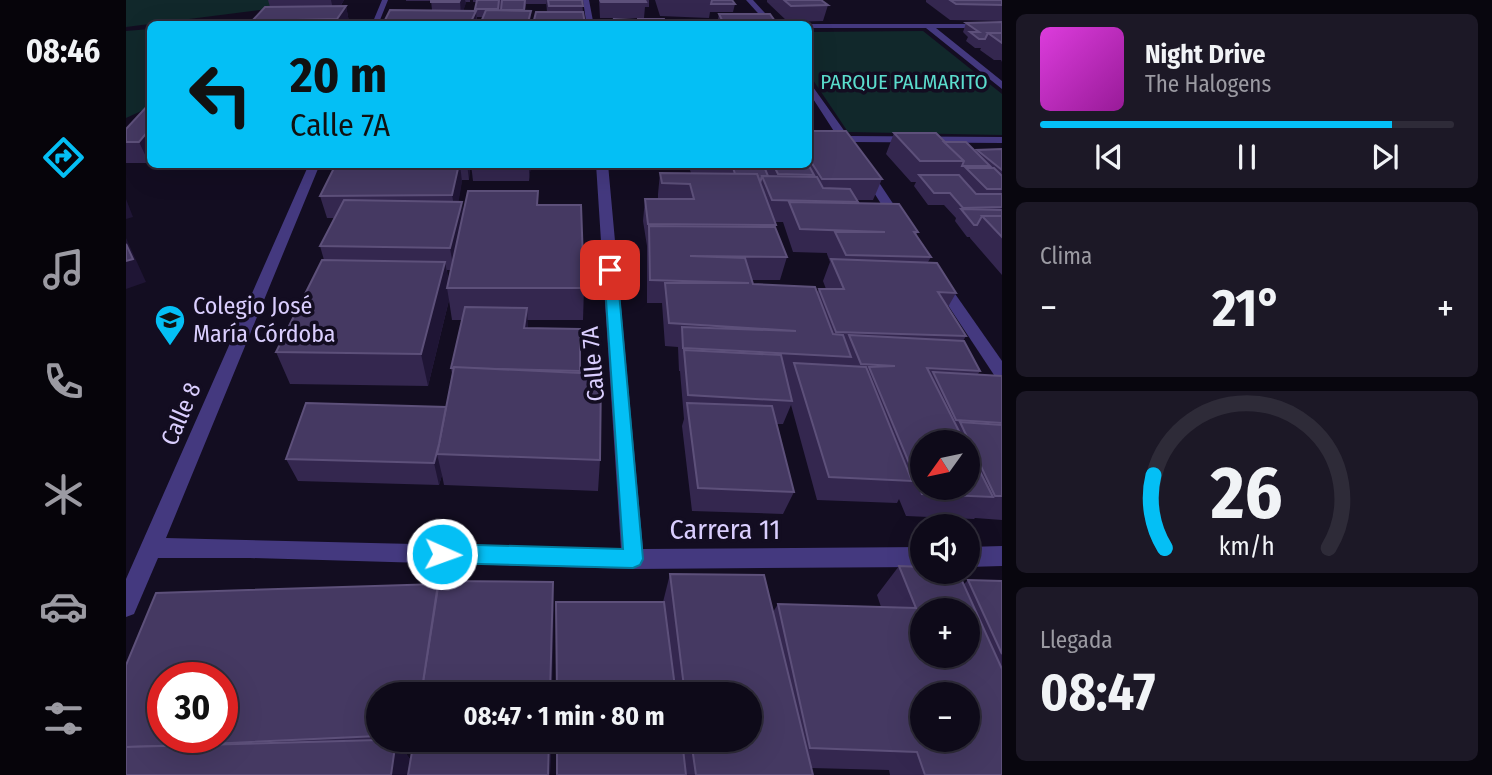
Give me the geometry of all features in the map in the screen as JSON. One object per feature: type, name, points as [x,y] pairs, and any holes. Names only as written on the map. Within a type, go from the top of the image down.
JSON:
[{"type":"street","points":[[376,21],[385,0]]},
{"type":"street","points":[[586,0],[590,21]]},
{"type":"street","points":[[749,0],[769,21]]},
{"type":"street","points":[[812,26],[1002,26]]},
{"type":"street","points":[[928,26],[1002,86]]},
{"type":"street","points":[[812,89],[911,239]]},
{"type":"street","points":[[812,139],[1002,140]]},
{"type":"street","name":"Calle 8","points":[[126,606],[313,168]]},
{"type":"street","name":"Calle 7A","points":[[602,168],[633,559]]},
{"type":"street","points":[[934,273],[1002,374]]},
{"type":"street","name":"Carrera 11","points":[[150,548],[250,548],[633,559],[910,557]]},
{"type":"street","points":[[980,557],[1002,556]]},
{"type":"green space","points":[[126,0],[282,0],[276,8],[173,21],[147,21],[147,24],[126,27]]},
{"type":"green space","points":[[147,29],[147,108],[126,118],[126,31]]},
{"type":"green space","name":"PARQUE PALMARITO","points":[[923,31],[1002,94],[1002,135],[848,132],[812,78],[812,32]]},
{"type":"building","points":[[431,0],[460,0],[431,2]]},
{"type":"building","points":[[477,0],[499,0],[498,9],[475,9]]},
{"type":"building","points":[[502,0],[525,0],[524,10],[501,10]]},
{"type":"building","points":[[548,0],[582,0],[583,6],[549,6]]},
{"type":"building","points":[[600,0],[645,0],[646,2],[601,2]]},
{"type":"building","points":[[712,0],[732,0],[735,4],[711,4]]},
{"type":"building","points":[[784,0],[821,0],[828,5],[791,6]]},
{"type":"building","points":[[950,0],[1002,0],[1002,5],[956,4]]},
{"type":"building","points":[[346,6],[337,19],[252,21],[265,7]]},
{"type":"building","points":[[390,10],[476,11],[471,21],[384,21]]},
{"type":"building","points":[[486,10],[531,11],[528,21],[481,21]]},
{"type":"building","points":[[536,12],[583,12],[584,21],[534,21]]},
{"type":"building","points":[[719,14],[770,14],[775,21],[722,21]]},
{"type":"building","points":[[614,19],[638,21],[614,21]]},
{"type":"building","points":[[664,19],[665,21],[638,21]]},
{"type":"building","points":[[668,20],[716,21],[668,21]]},
{"type":"building","points":[[1002,22],[1002,33],[988,33],[985,39],[979,39],[970,32],[979,32],[966,23]]},
{"type":"building","points":[[988,33],[1002,33],[1002,43]]},
{"type":"building","points":[[147,106],[147,133],[139,142],[126,142],[126,129]]},
{"type":"building","points":[[812,131],[846,131],[882,179],[822,179],[812,163]]},
{"type":"building","points":[[894,133],[936,133],[964,161],[920,161]]},
{"type":"building","points":[[944,142],[966,142],[990,166],[962,166],[964,161]]},
{"type":"building","points":[[1002,149],[1002,170],[977,150]]},
{"type":"building","points":[[334,168],[458,168],[452,195],[320,196]]},
{"type":"building","points":[[733,168],[765,168],[768,176],[762,176],[760,183],[757,174],[735,174]]},
{"type":"building","points":[[775,168],[810,168],[814,175],[778,174]]},
{"type":"building","points":[[966,168],[994,168],[1002,176],[1002,189],[987,189]]},
{"type":"building","points":[[660,173],[757,174],[776,225],[648,224],[645,199],[694,199],[690,184],[662,183]]},
{"type":"building","points":[[919,175],[959,175],[976,194],[1002,194],[1002,207],[963,208],[950,193],[934,193]]},
{"type":"building","points":[[762,176],[817,177],[823,188],[850,189],[858,202],[772,200]]},
{"type":"building","points":[[468,191],[538,191],[537,205],[581,205],[584,288],[447,288]]},
{"type":"building","points":[[344,200],[462,202],[450,248],[320,246]]},
{"type":"building","points":[[789,202],[899,204],[931,257],[846,255],[835,232],[885,232],[800,229]]},
{"type":"building","points":[[961,209],[1002,210],[1002,216],[982,216],[977,225],[974,225]]},
{"type":"building","points":[[982,216],[1002,216],[1002,237]]},
{"type":"building","points":[[649,226],[775,227],[787,257],[690,256],[745,258],[753,284],[815,287],[833,334],[843,335],[851,357],[683,348],[682,327],[796,331],[669,323],[665,283],[749,283],[650,280]]},
{"type":"building","points":[[126,244],[133,259],[126,261]]},
{"type":"building","points":[[831,259],[937,263],[956,293],[938,292],[966,336],[836,332],[819,289],[844,289]]},
{"type":"building","points":[[322,260],[445,262],[421,354],[276,352]]},
{"type":"building","points":[[465,307],[527,308],[524,328],[580,329],[580,371],[451,368]]},
{"type":"building","points":[[849,335],[964,341],[980,371],[927,368],[958,430],[910,430],[910,465],[869,367],[895,366],[861,364]]},
{"type":"building","points":[[684,350],[781,355],[792,401],[688,395]]},
{"type":"building","points":[[794,363],[866,367],[910,481],[829,477]]},
{"type":"building","points":[[454,367],[601,374],[600,460],[437,454]]},
{"type":"building","points":[[933,372],[1002,376],[1002,423],[956,420]]},
{"type":"building","points":[[306,403],[446,407],[434,463],[286,459]]},
{"type":"building","points":[[687,403],[772,406],[794,492],[698,488]]},
{"type":"building","points":[[960,422],[1002,425],[1002,496],[995,496],[980,464],[980,430],[964,430]]},
{"type":"building","points":[[980,472],[993,497],[980,496]]},
{"type":"building","points":[[899,566],[910,566],[910,584],[963,584],[970,598],[912,598]]},
{"type":"building","points":[[670,574],[764,575],[813,775],[696,775],[693,752],[762,752],[762,682],[683,682]]},
{"type":"building","points":[[980,580],[1002,581],[1002,654],[980,606],[980,598],[976,598],[970,584],[980,584]]},
{"type":"building","points":[[439,581],[553,582],[550,682],[423,682]]},
{"type":"building","points":[[438,584],[423,682],[366,682],[366,737],[238,743],[238,662],[147,662],[147,746],[126,747],[126,665],[156,593]]},
{"type":"building","points":[[556,602],[664,602],[674,682],[557,682]]},
{"type":"building","points":[[778,604],[910,608],[910,668],[980,668],[980,620],[1002,669],[1002,775],[925,775],[917,752],[980,752],[980,682],[910,682],[910,752],[810,748]]},
{"type":"building","points":[[366,741],[366,752],[394,752],[391,775],[126,775],[126,747],[147,746],[147,753],[238,753],[238,744]]},
{"type":"building","points":[[412,752],[549,752],[548,775],[408,775]]},
{"type":"building","points":[[557,752],[683,752],[686,775],[557,775]]},
{"type":"place","name":"Colegio José María Córdoba","points":[[170,347]]},
{"type":"route","points":[[442,554],[633,559],[610,270]]}]
